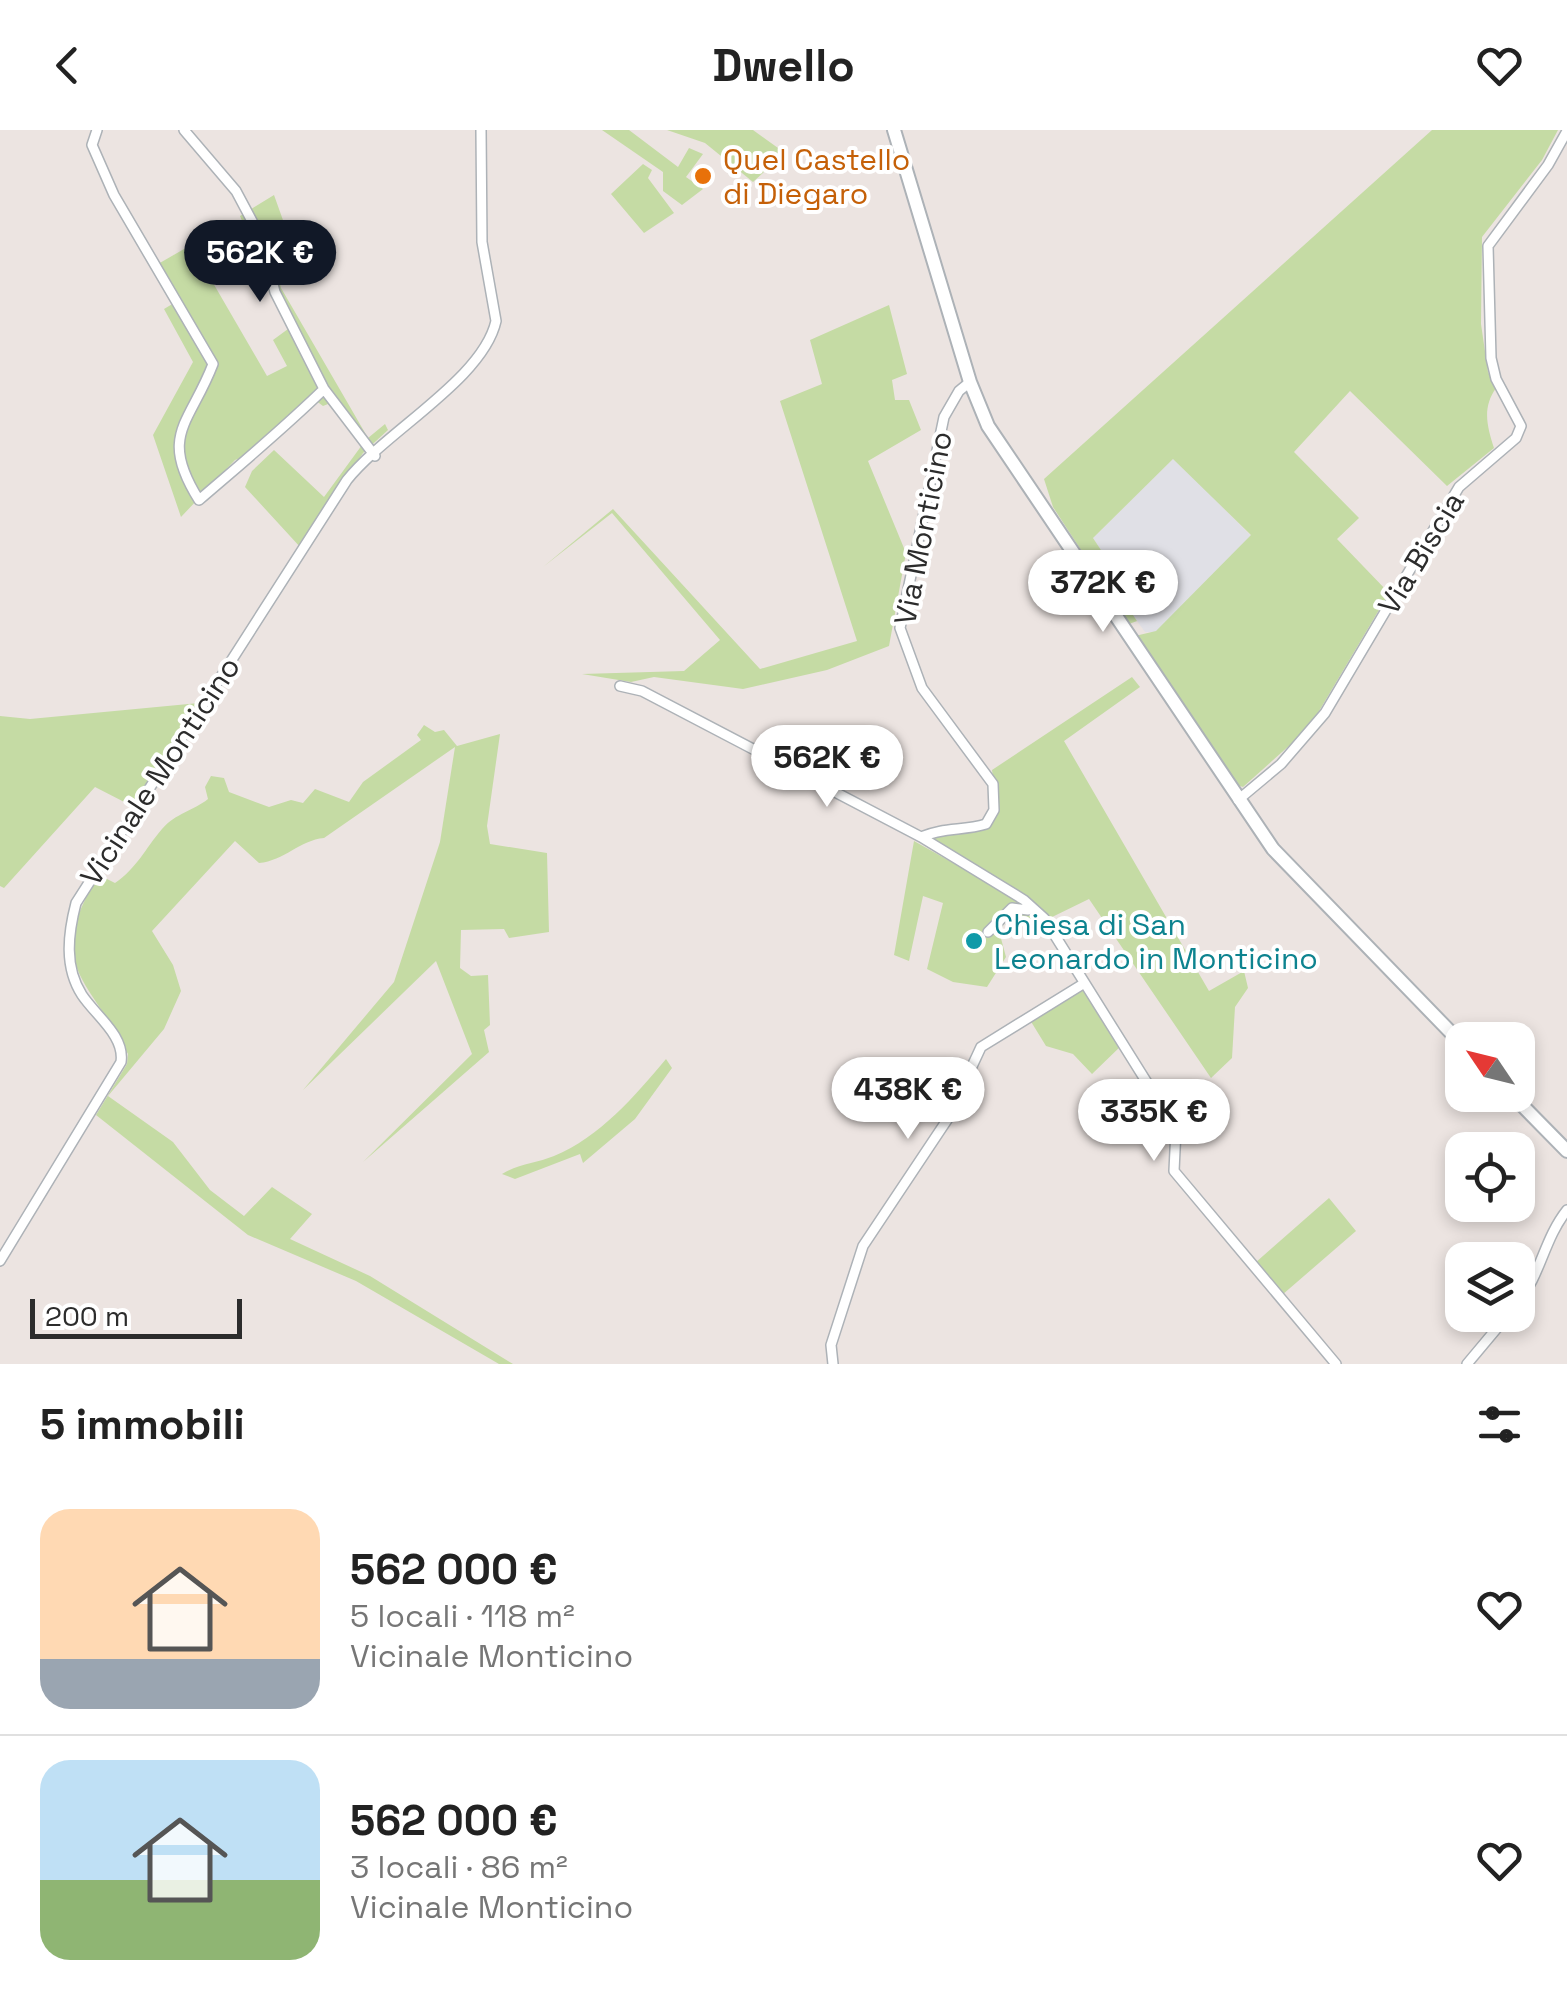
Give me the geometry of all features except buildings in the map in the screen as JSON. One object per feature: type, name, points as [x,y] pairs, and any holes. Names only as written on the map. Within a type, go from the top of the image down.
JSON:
[{"type":"main road","points":[[894,130],[970,382],[988,426],[1238,800],[1320,901],[1445,1027]]},
{"type":"main road","points":[[1529,1112],[1567,1151]]},
{"type":"street","points":[[97,130],[92,145],[114,195],[213,364],[177,435],[180,460],[199,500],[236,464],[258,454],[324,389]]},
{"type":"street","points":[[184,130],[236,191],[261,238],[276,292],[324,389],[373,454]]},
{"type":"street","name":"Vicinale Monticino","points":[[0,1261],[96,1106],[122,1054],[80,993],[72,972],[67,936],[76,903],[373,454],[452,386],[493,333],[496,321],[482,242],[481,130]]},
{"type":"street","name":"Via Biscia","points":[[1238,800],[1281,764],[1325,712],[1460,486],[1516,438],[1521,426],[1496,380],[1492,358],[1488,246],[1548,166],[1567,132]]},
{"type":"street","name":"Via Monticino","points":[[921,837],[948,826],[969,829],[986,824],[994,810],[994,784],[922,688],[900,628],[944,417],[959,390],[970,382]]},
{"type":"street","points":[[620,686],[642,691],[921,837],[1024,900],[1045,920],[1176,1129],[1174,1172],[1336,1364]]},
{"type":"street","points":[[988,932],[1018,906],[1045,920]]},
{"type":"street","points":[[834,1364],[830,1345],[863,1246],[947,1120],[981,1047],[1083,984]]},
{"type":"street","points":[[1535,1280],[1549,1235],[1567,1210]]},
{"type":"street","points":[[1467,1364],[1494,1332]]},
{"type":"shaded area","points":[[1174,458],[1251,536],[1156,632],[1145,632],[1117,593],[1125,588],[1093,538]]},
{"type":"green space","points":[[602,130],[629,130],[678,167],[689,148],[703,154],[686,177],[703,189],[682,205],[663,191],[663,172]]},
{"type":"green space","points":[[667,130],[753,130],[785,153],[753,182],[705,143]]},
{"type":"green space","points":[[1432,130],[1558,130],[1542,160],[1482,237],[1481,324],[1488,372],[1496,388],[1487,417],[1494,448],[1447,486],[1350,391],[1294,452],[1359,518],[1337,539],[1389,593],[1309,728],[1243,787],[1237,785],[1135,636],[1156,631],[1251,535],[1173,459],[1093,538],[1126,588],[1118,593],[1137,621],[1129,624],[1053,507],[1044,479]]},
{"type":"green space","points":[[643,164],[652,170],[648,178],[674,213],[644,233],[611,194]]},
{"type":"green space","points":[[274,195],[284,223],[267,234],[281,288],[368,438],[385,424],[388,430],[363,453],[301,548],[245,487],[252,471],[274,450],[324,497],[362,445],[328,404],[323,406],[315,400],[253,454],[235,460],[181,517],[153,435],[193,362],[164,309],[179,300],[158,264],[191,245],[267,376],[287,366],[273,340],[288,329],[240,216]]},
{"type":"green space","points":[[889,305],[907,374],[892,380],[895,400],[909,400],[921,430],[868,461],[906,553],[889,646],[827,670],[743,689],[654,677],[631,682],[582,674],[684,671],[720,640],[612,513],[543,567],[613,509],[760,669],[857,641],[780,401],[822,384],[810,340]]},
{"type":"green space","points":[[1132,677],[1140,687],[1064,741],[1209,991],[1244,971],[1248,988],[1235,1007],[1232,1058],[1211,1078],[1089,899],[1048,919],[1002,881],[926,838],[986,828],[998,812],[992,770]]},
{"type":"green space","points":[[199,703],[134,807],[95,787],[4,888],[0,886],[0,716],[30,719]]},
{"type":"green space","points":[[424,725],[435,732],[444,730],[457,746],[500,734],[487,826],[490,844],[547,853],[549,932],[509,938],[504,929],[461,930],[460,968],[471,976],[488,975],[490,1025],[484,1030],[489,1052],[363,1162],[472,1054],[436,961],[303,1090],[394,982],[440,842],[455,747],[324,838],[307,842],[276,859],[259,863],[235,841],[152,931],[173,965],[181,991],[164,1029],[108,1096],[173,1142],[210,1190],[244,1216],[272,1187],[312,1214],[290,1239],[370,1276],[513,1364],[499,1364],[356,1281],[248,1235],[96,1115],[127,1064],[128,1054],[87,988],[73,952],[74,931],[82,906],[99,875],[115,883],[123,877],[167,824],[208,799],[205,787],[211,776],[224,778],[229,792],[269,807],[291,800],[303,803],[315,789],[349,802],[363,782],[421,740],[417,735]]},
{"type":"green space","points":[[914,841],[1012,896],[1054,938],[1014,911],[999,931],[1006,957],[987,987],[953,982],[927,969],[943,903],[923,896],[909,961],[894,955]]},
{"type":"green space","points":[[1081,982],[1123,1044],[1092,1074],[1073,1054],[1046,1046],[1030,1020]]},
{"type":"green space","points":[[666,1059],[672,1068],[635,1119],[583,1163],[580,1154],[515,1179],[502,1174],[554,1156],[587,1138],[629,1101]]},
{"type":"green space","points":[[1329,1198],[1356,1231],[1282,1295],[1255,1263]]},
{"type":"place","name":"Quel Castello di Diegaro","points":[[703,176]]},
{"type":"place","name":"Chiesa di San Leonardo in Monticino","points":[[974,941]]}]
